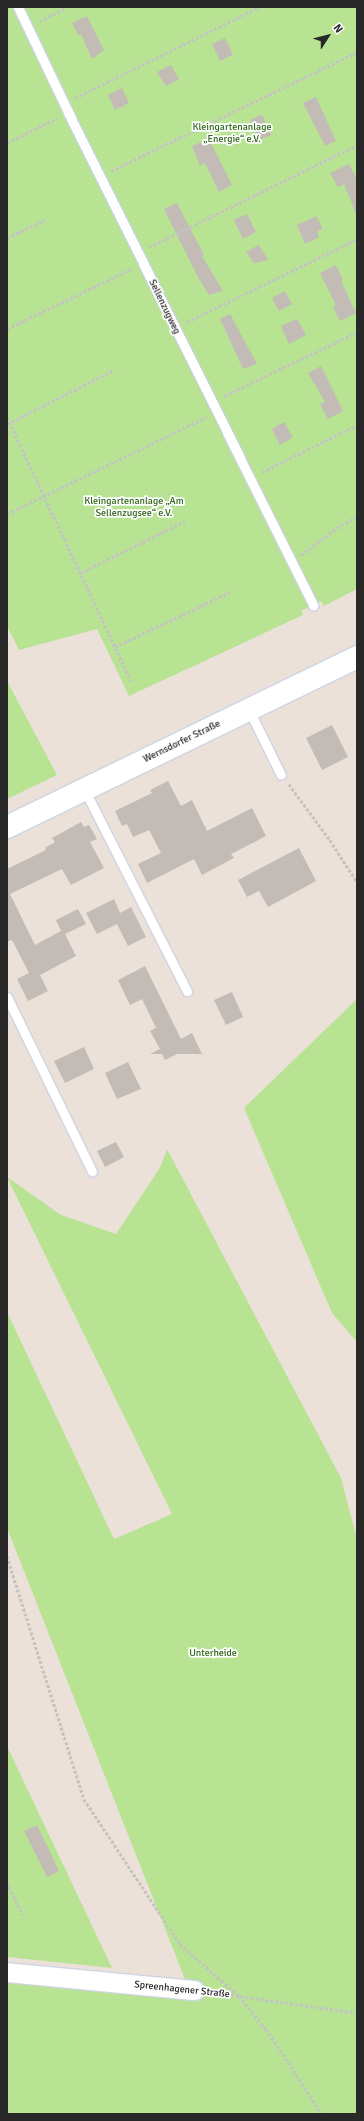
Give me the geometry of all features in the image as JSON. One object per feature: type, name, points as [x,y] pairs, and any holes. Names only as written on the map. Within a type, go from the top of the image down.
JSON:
[{"type":"main road","name":"Wernsdorfer Straße","points":[[7,827],[357,656]]},
{"type":"street","name":"Spreenhagener Straße","points":[[7,1972],[194,1990]]},
{"type":"lane","name":"Sellenzugweg","points":[[18,7],[174,328],[313,605]]},
{"type":"lane","points":[[249,710],[281,775]]},
{"type":"lane","points":[[84,789],[187,991]]},
{"type":"lane","points":[[7,997],[92,1171]]},
{"type":"path","points":[[28,26],[68,7]]},
{"type":"path","points":[[64,103],[259,7]]},
{"type":"path","points":[[100,177],[357,52]]},
{"type":"path","points":[[7,143],[68,112]]},
{"type":"path","points":[[138,252],[357,145]]},
{"type":"path","points":[[7,238],[45,220]]},
{"type":"path","points":[[174,328],[357,239]]},
{"type":"path","points":[[7,329],[143,263]]},
{"type":"path","points":[[211,403],[357,332]]},
{"type":"path","points":[[8,424],[114,370]]},
{"type":"path","points":[[7,514],[216,412]]},
{"type":"path","points":[[7,417],[8,424],[116,647],[131,682]]},
{"type":"path","points":[[250,478],[357,424]]},
{"type":"path","points":[[292,562],[341,525],[357,518]]},
{"type":"path","points":[[80,573],[186,521]]},
{"type":"path","points":[[116,647],[230,592]]},
{"type":"path","points":[[281,775],[322,828],[357,882]]},
{"type":"path","points":[[7,1556],[84,1799],[180,1944],[240,1996],[266,2029],[322,2114]]},
{"type":"path","points":[[7,1882],[23,1916]]},
{"type":"path","name":"Spreenhagener Straße","points":[[194,1990],[357,2013]]},
{"type":"green space","points":[[7,7],[357,7],[357,589],[324,606],[321,601],[301,611],[303,615],[129,696],[97,629],[19,650],[7,626]]},
{"type":"green space","points":[[7,681],[57,775],[7,799]]},
{"type":"green space","points":[[357,999],[357,1342],[332,1313],[244,1108]]},
{"type":"green space","name":"Unterheide","points":[[167,1149],[341,1478],[357,1539],[357,2114],[7,2114],[7,1980],[192,1997],[7,1528],[7,1312],[114,1539],[172,1514],[7,1177],[61,1215],[116,1234],[161,1166]]},
{"type":"green space","points":[[7,1746],[112,1968],[7,1957]]},
{"type":"building","points":[[87,16],[104,50],[92,59],[81,34],[78,35],[72,23]]},
{"type":"building","points":[[225,38],[233,55],[220,61],[212,44]]},
{"type":"building","points":[[171,65],[179,79],[166,86],[157,72]]},
{"type":"building","points":[[122,88],[129,103],[115,110],[108,95]]},
{"type":"building","points":[[316,97],[336,141],[325,146],[303,103]]},
{"type":"building","points":[[262,115],[271,135],[259,140],[250,120]]},
{"type":"building","points":[[209,139],[232,185],[219,192],[205,163],[200,166],[192,146]]},
{"type":"building","points":[[349,164],[357,179],[356,214],[344,184],[338,187],[330,173]]},
{"type":"building","points":[[177,203],[204,255],[202,256],[223,291],[209,295],[198,277],[164,209]]},
{"type":"building","points":[[247,214],[256,232],[243,239],[234,220]]},
{"type":"building","points":[[316,216],[323,229],[317,231],[319,237],[305,244],[297,225]]},
{"type":"building","points":[[259,245],[268,260],[254,263],[246,252]]},
{"type":"building","points":[[336,265],[343,280],[341,281],[356,313],[340,321],[333,307],[336,305],[320,273]]},
{"type":"building","points":[[285,291],[292,304],[279,311],[272,298]]},
{"type":"building","points":[[230,314],[257,364],[243,369],[220,319]]},
{"type":"building","points":[[297,319],[306,335],[289,344],[281,326]]},
{"type":"building","points":[[321,366],[343,411],[328,419],[320,404],[325,402],[308,373]]},
{"type":"building","points":[[284,422],[293,437],[280,445],[272,429]]},
{"type":"building","points":[[332,725],[348,757],[322,770],[306,738]]},
{"type":"building","points":[[168,781],[181,806],[192,800],[207,831],[252,808],[266,836],[231,854],[234,858],[202,875],[194,859],[147,883],[138,864],[161,853],[149,830],[133,837],[127,824],[122,826],[115,811],[152,793],[150,790]]},
{"type":"building","points":[[81,822],[84,827],[89,825],[97,839],[90,842],[104,868],[71,885],[62,869],[10,894],[35,945],[61,931],[56,920],[78,909],[86,924],[65,934],[76,956],[40,975],[48,991],[28,1001],[17,979],[29,973],[12,940],[7,942],[7,869],[46,850],[45,848],[55,842],[52,838]]},
{"type":"building","points":[[299,848],[316,881],[268,907],[259,891],[247,897],[238,880]]},
{"type":"building","points":[[114,899],[120,913],[131,907],[146,937],[128,946],[117,924],[97,934],[86,913]]},
{"type":"building","points":[[145,966],[181,1039],[192,1033],[202,1054],[177,1054],[165,1060],[162,1054],[150,1054],[160,1049],[150,1031],[156,1028],[142,999],[130,1005],[118,980]]},
{"type":"building","points":[[232,992],[243,1017],[226,1025],[214,1000]]},
{"type":"building","points":[[84,1047],[94,1069],[65,1083],[54,1061]]},
{"type":"building","points":[[128,1062],[141,1089],[117,1099],[105,1073]]},
{"type":"building","points":[[116,1142],[124,1157],[105,1167],[97,1151]]},
{"type":"building","points":[[37,1825],[59,1871],[47,1877],[24,1831]]},
{"type":"park label","name":"Kleingartenanlage „Energie“ e.V.","points":[[232,132]]},
{"type":"park label","name":"Kleingartenanlage „Am Sellenzugsee“ e.V.","points":[[134,506]]}]
